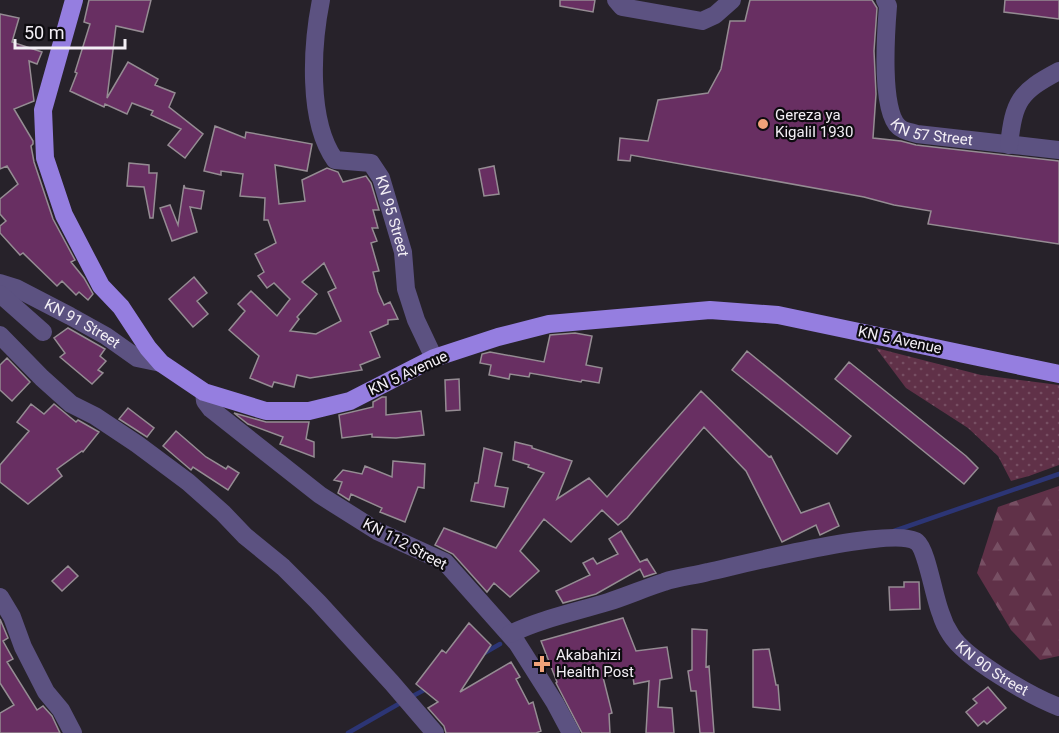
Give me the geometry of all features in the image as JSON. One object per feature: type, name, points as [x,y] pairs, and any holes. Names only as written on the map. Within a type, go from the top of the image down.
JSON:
[{"type":"main road","name":"KN 5 Avenue","points":[[74,0],[43,110],[45,158],[64,214],[101,286],[121,307],[135,331],[161,363],[204,392],[266,411],[309,411],[350,400],[434,358],[498,337],[549,324],[710,310],[778,315],[1059,374]]},
{"type":"street","name":"KN 95 Street","points":[[321,0],[317,19],[314,66],[320,128],[326,148],[335,160],[371,164],[381,178],[403,252],[406,289],[416,320],[434,358]]},
{"type":"street","points":[[616,0],[622,7],[702,21],[715,15],[732,0]]},
{"type":"street","name":"KN 57 Street","points":[[885,0],[888,6],[886,91],[891,116],[899,128],[917,134],[1059,150]]},
{"type":"street","points":[[1010,145],[1013,114],[1017,103],[1028,91],[1059,71]]},
{"type":"street","name":"KN 91 Street","points":[[0,283],[16,288],[70,316],[106,336],[137,358],[161,363]]},
{"type":"street","points":[[0,294],[43,332]]},
{"type":"street","points":[[0,335],[71,404],[95,416],[188,482],[245,536],[283,567],[392,682],[435,733]]},
{"type":"street","name":"KN 112 Street","points":[[204,392],[205,401],[211,410],[320,495],[377,531],[446,562],[510,634],[555,703],[571,733]]},
{"type":"street","name":"KN 90 Street","points":[[510,634],[531,623],[610,602],[665,581],[757,560],[850,543],[898,538],[911,539],[919,544],[924,553],[940,613],[951,635],[963,649],[1027,693],[1059,707]]},
{"type":"street","points":[[0,597],[12,617],[23,647],[46,692],[61,710],[73,733]]},
{"type":"green space","points":[[876,348],[981,375],[1059,385],[1059,465],[1011,481],[998,456],[968,428],[906,388]]},
{"type":"green space","points":[[1059,486],[1059,656],[1040,660],[1011,630],[977,573],[998,507]]},
{"type":"building","points":[[89,0],[151,0],[143,32],[116,26],[107,98],[128,62],[158,79],[155,85],[175,93],[169,107],[203,134],[185,158],[168,145],[181,129],[151,115],[153,111],[132,103],[127,114],[105,104],[104,107],[70,91],[90,24],[84,22]]},
{"type":"building","points":[[560,0],[595,0],[593,12],[560,6]]},
{"type":"building","name":"Gereza ya KigaliI 1930","points":[[750,0],[872,0],[877,8],[873,138],[1059,161],[1059,244],[928,224],[931,211],[864,197],[631,155],[630,161],[618,160],[620,138],[648,141],[658,100],[708,93],[721,69],[730,21],[745,21]]},
{"type":"building","points":[[1005,0],[1059,0],[1059,19],[1004,12]]},
{"type":"building","points":[[0,14],[19,18],[12,42],[42,52],[37,64],[29,61],[34,101],[14,109],[33,141],[31,146],[34,162],[53,219],[75,260],[71,262],[93,294],[88,300],[79,292],[76,295],[62,281],[57,286],[23,253],[20,255],[0,233],[0,226],[6,221],[0,214],[0,199],[18,184],[7,166],[0,169]]},
{"type":"building","points":[[215,126],[245,138],[246,132],[312,144],[307,171],[275,165],[279,204],[305,201],[302,180],[327,168],[338,172],[343,182],[366,176],[371,183],[379,210],[373,210],[378,228],[372,228],[377,241],[371,243],[379,271],[373,272],[384,305],[390,302],[398,319],[388,320],[388,324],[370,332],[380,357],[360,365],[362,370],[310,378],[297,375],[294,387],[274,382],[272,387],[250,378],[259,356],[229,330],[245,311],[238,304],[251,291],[277,316],[290,299],[274,283],[267,288],[258,276],[264,272],[255,254],[276,243],[268,220],[264,220],[265,198],[240,196],[243,174],[221,171],[221,175],[204,171]],"holes":[[[324,263],[336,288],[328,292],[341,321],[316,334],[290,331],[299,319],[297,317],[317,294],[302,282]]]},
{"type":"building","points":[[129,163],[149,165],[149,173],[157,173],[153,218],[150,218],[144,187],[127,186]]},
{"type":"building","points":[[494,166],[499,194],[484,196],[479,169]]},
{"type":"building","points":[[184,185],[185,188],[204,191],[201,209],[190,207],[197,232],[172,241],[160,208],[170,205],[178,225]]},
{"type":"building","points":[[194,277],[207,293],[197,301],[208,314],[193,327],[169,299]]},
{"type":"building","points":[[68,328],[105,349],[100,356],[106,361],[98,370],[103,373],[92,384],[60,357],[65,353],[54,338]]},
{"type":"building","points":[[575,333],[592,336],[586,365],[602,368],[599,383],[530,373],[529,377],[510,374],[509,379],[489,375],[491,365],[480,363],[482,354],[490,352],[544,362],[550,335]]},
{"type":"building","points":[[747,351],[851,436],[837,454],[732,370]]},
{"type":"building","points":[[7,358],[30,382],[12,401],[0,390],[0,365]]},
{"type":"building","points":[[849,362],[978,468],[964,484],[835,379]]},
{"type":"building","points":[[459,379],[460,410],[446,411],[445,380]]},
{"type":"building","points":[[701,391],[769,457],[771,456],[801,513],[829,503],[839,526],[820,535],[816,525],[782,542],[746,471],[704,427],[627,518],[618,525],[602,510],[571,542],[544,519],[520,551],[539,571],[510,597],[494,583],[487,592],[453,554],[435,545],[444,528],[496,548],[544,473],[513,460],[515,442],[572,461],[557,499],[589,478],[607,497]]},
{"type":"building","points":[[386,397],[386,415],[421,411],[424,435],[396,438],[372,437],[372,434],[342,438],[339,415],[373,407],[373,402]]},
{"type":"building","points":[[31,404],[44,414],[54,404],[76,422],[78,420],[99,432],[83,452],[57,469],[62,476],[28,504],[0,482],[0,465],[29,431],[17,422]]},
{"type":"building","points":[[128,408],[154,428],[147,437],[119,419]]},
{"type":"building","points":[[234,413],[266,422],[309,422],[306,439],[314,442],[314,457],[280,444],[283,437],[248,424]]},
{"type":"building","points":[[176,431],[206,457],[226,469],[228,466],[239,473],[228,490],[193,467],[191,470],[163,446]]},
{"type":"building","points":[[484,448],[502,453],[495,486],[508,488],[504,507],[471,501],[475,483],[478,483]]},
{"type":"building","points":[[393,461],[425,464],[424,488],[418,487],[405,522],[380,512],[382,508],[351,494],[349,500],[338,493],[342,482],[334,480],[343,470],[362,474],[365,466],[392,477]]},
{"type":"building","points":[[621,531],[640,562],[647,559],[656,573],[644,577],[640,569],[596,594],[563,603],[556,591],[590,575],[583,563],[593,558],[597,564],[618,554],[609,539]]},
{"type":"building","points":[[68,566],[78,576],[62,591],[52,581]]},
{"type":"building","points":[[904,582],[919,582],[920,609],[890,610],[889,587],[904,587]]},
{"type":"building","points":[[623,618],[636,651],[667,647],[672,678],[660,680],[658,707],[672,708],[674,733],[646,733],[649,681],[634,684],[632,671],[603,677],[612,713],[609,714],[610,733],[582,733],[556,683],[541,641]]},
{"type":"building","points":[[0,619],[8,638],[3,641],[13,659],[7,662],[37,710],[43,706],[52,716],[60,733],[0,733],[0,713],[14,705],[0,683]]},
{"type":"building","points":[[469,623],[491,645],[460,692],[511,662],[520,677],[516,679],[529,704],[533,702],[541,731],[536,733],[446,733],[444,726],[428,708],[438,702],[416,684],[442,650],[446,653]]},
{"type":"building","points":[[692,629],[707,630],[706,667],[709,666],[714,733],[700,733],[696,691],[691,691],[688,671],[692,670]]},
{"type":"building","points":[[769,649],[776,685],[778,685],[780,710],[753,707],[753,650]]},
{"type":"building","points":[[988,687],[1006,708],[987,724],[984,721],[978,726],[966,712],[977,703],[973,699]]},
{"type":"waterway","points":[[894,531],[1059,474]]},
{"type":"waterway","points":[[481,655],[500,644]]},
{"type":"waterway","points":[[409,698],[428,688]]},
{"type":"waterway","points":[[348,733],[402,702]]},
{"type":"place","name":"Gereza ya KigaliI 1930","points":[[763,124]]},
{"type":"place","name":"Akabahizi Health Post","points":[[542,664]]}]
